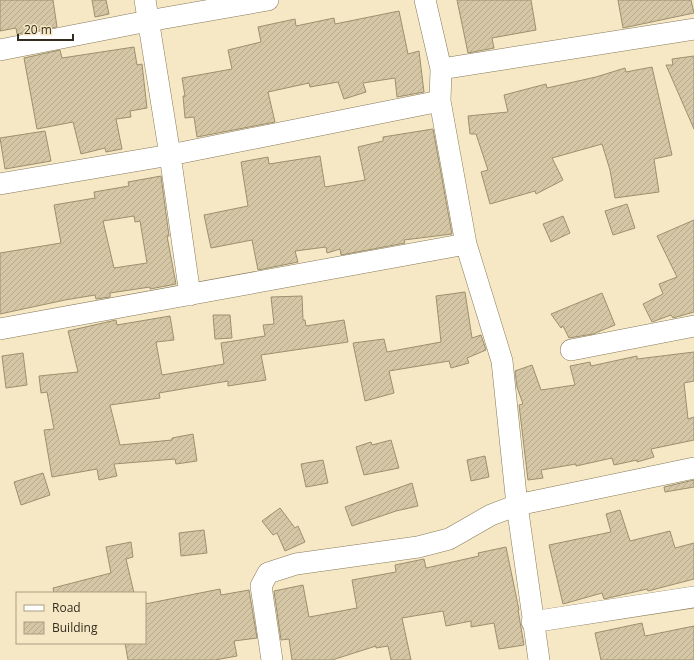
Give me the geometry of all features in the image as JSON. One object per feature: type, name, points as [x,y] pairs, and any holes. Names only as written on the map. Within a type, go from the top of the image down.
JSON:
[{"type":"street","points":[[144,0],[170,155],[190,295]]},
{"type":"street","points":[[0,50],[148,21],[268,0]]},
{"type":"street","points":[[425,0],[441,68],[440,101],[466,244],[502,361],[517,505],[532,622],[539,660]]},
{"type":"street","points":[[441,68],[694,29]]},
{"type":"street","points":[[0,184],[170,155],[440,101]]},
{"type":"street","points":[[0,329],[466,244]]},
{"type":"street","points":[[571,350],[694,326]]},
{"type":"street","points":[[272,660],[261,586],[268,573],[296,564],[418,547],[449,539],[491,515],[517,505],[694,468]]},
{"type":"street","points":[[532,622],[694,597]]},
{"type":"building","points":[[0,0],[53,0],[57,27],[17,34],[16,28],[0,31]]},
{"type":"building","points":[[92,0],[106,0],[109,14],[95,17]]},
{"type":"building","points":[[457,0],[531,0],[536,30],[492,38],[494,48],[468,53]]},
{"type":"building","points":[[618,0],[691,0],[694,13],[623,28]]},
{"type":"building","points":[[399,11],[408,54],[419,51],[424,92],[397,97],[395,78],[363,83],[366,92],[344,99],[338,82],[310,87],[309,83],[268,92],[275,122],[197,137],[194,117],[185,118],[183,96],[185,96],[182,78],[232,69],[228,50],[261,42],[258,27],[295,19],[296,26],[334,18],[335,24]]},
{"type":"building","points":[[134,47],[137,65],[142,64],[147,108],[130,111],[131,117],[116,119],[122,149],[106,152],[105,148],[81,154],[73,122],[37,129],[24,58],[60,50],[62,58]]},
{"type":"building","points":[[694,56],[694,129],[666,65],[673,65],[672,59]]},
{"type":"building","points":[[652,67],[672,155],[654,159],[659,192],[615,198],[610,170],[602,144],[552,158],[563,180],[536,194],[535,191],[490,204],[481,172],[488,170],[476,134],[470,134],[468,116],[508,112],[504,95],[546,84],[547,88],[596,77],[625,68],[626,72]]},
{"type":"building","points":[[433,129],[452,234],[404,240],[405,243],[341,255],[340,249],[327,253],[326,247],[295,251],[298,262],[258,270],[252,240],[211,248],[204,215],[248,206],[241,162],[268,157],[269,164],[320,156],[325,187],[365,180],[358,147],[383,141],[383,137]]},
{"type":"building","points":[[45,131],[51,161],[5,169],[0,138]]},
{"type":"building","points":[[161,176],[169,236],[167,236],[176,284],[150,289],[150,287],[110,293],[110,297],[96,299],[95,295],[65,300],[0,314],[0,253],[61,243],[54,205],[95,198],[94,192],[129,186],[128,182]],"holes":[[[134,216],[135,222],[140,221],[147,263],[114,268],[103,221]]]},
{"type":"building","points":[[627,204],[635,228],[613,235],[605,211]]},
{"type":"building","points":[[563,216],[570,233],[551,242],[543,224]]},
{"type":"building","points":[[694,220],[694,312],[673,318],[671,315],[652,322],[643,304],[663,294],[659,284],[677,277],[657,236]]},
{"type":"building","points":[[465,292],[472,338],[481,335],[486,350],[467,358],[469,363],[451,368],[449,361],[389,371],[394,393],[365,401],[353,343],[384,339],[387,352],[441,342],[436,296]]},
{"type":"building","points":[[602,293],[615,325],[593,334],[569,338],[563,326],[561,328],[551,314]]},
{"type":"building","points":[[302,296],[303,320],[305,320],[306,326],[344,320],[348,342],[261,355],[266,380],[228,386],[228,381],[159,393],[160,398],[110,405],[120,445],[172,440],[172,438],[193,434],[197,461],[176,464],[175,459],[114,464],[117,476],[99,480],[97,469],[52,477],[44,430],[54,429],[47,392],[41,393],[39,376],[78,372],[68,331],[116,320],[117,325],[170,316],[174,340],[156,342],[162,375],[224,364],[221,343],[265,336],[263,325],[274,324],[271,297]]},
{"type":"building","points":[[213,315],[230,315],[232,338],[215,339]]},
{"type":"building","points":[[694,352],[694,381],[684,383],[688,419],[694,417],[694,440],[651,449],[654,457],[637,462],[637,460],[614,465],[612,458],[576,466],[576,464],[541,470],[543,478],[528,480],[519,405],[523,404],[517,387],[515,371],[532,365],[541,390],[575,385],[570,366],[590,362],[591,366],[637,356],[637,359]]},
{"type":"building","points":[[23,353],[27,385],[6,388],[2,356]]},
{"type":"building","points":[[391,440],[399,468],[364,475],[356,447],[371,442],[372,445]]},
{"type":"building","points":[[485,456],[489,477],[471,481],[467,460]]},
{"type":"building","points":[[323,460],[328,483],[306,487],[301,464]]},
{"type":"building","points":[[43,473],[50,495],[21,505],[14,482]]},
{"type":"building","points":[[694,480],[694,487],[665,492],[664,487]]},
{"type":"building","points":[[412,483],[418,506],[396,511],[352,526],[345,507]]},
{"type":"building","points":[[280,508],[295,528],[298,526],[305,542],[285,551],[277,533],[273,535],[262,521]]},
{"type":"building","points":[[620,510],[630,541],[670,531],[675,548],[694,543],[694,579],[648,591],[647,589],[604,599],[602,593],[563,604],[549,545],[611,532],[606,514]]},
{"type":"building","points":[[204,530],[207,553],[181,556],[179,533]]},
{"type":"building","points":[[131,542],[133,557],[126,559],[134,592],[54,592],[53,588],[111,573],[106,547]]},
{"type":"building","points":[[506,547],[519,610],[524,645],[499,649],[494,623],[471,627],[471,621],[446,626],[443,611],[402,618],[411,660],[391,660],[388,646],[376,648],[376,646],[332,660],[292,660],[289,639],[281,640],[274,591],[303,585],[309,617],[357,608],[352,580],[396,572],[395,565],[424,559],[426,568],[479,556],[478,553]]},
{"type":"building","points":[[220,589],[221,595],[249,590],[257,638],[234,641],[237,656],[215,660],[128,660],[125,644],[146,644],[146,604]]},
{"type":"building","points":[[642,623],[645,636],[694,626],[694,660],[601,660],[595,633]]}]
